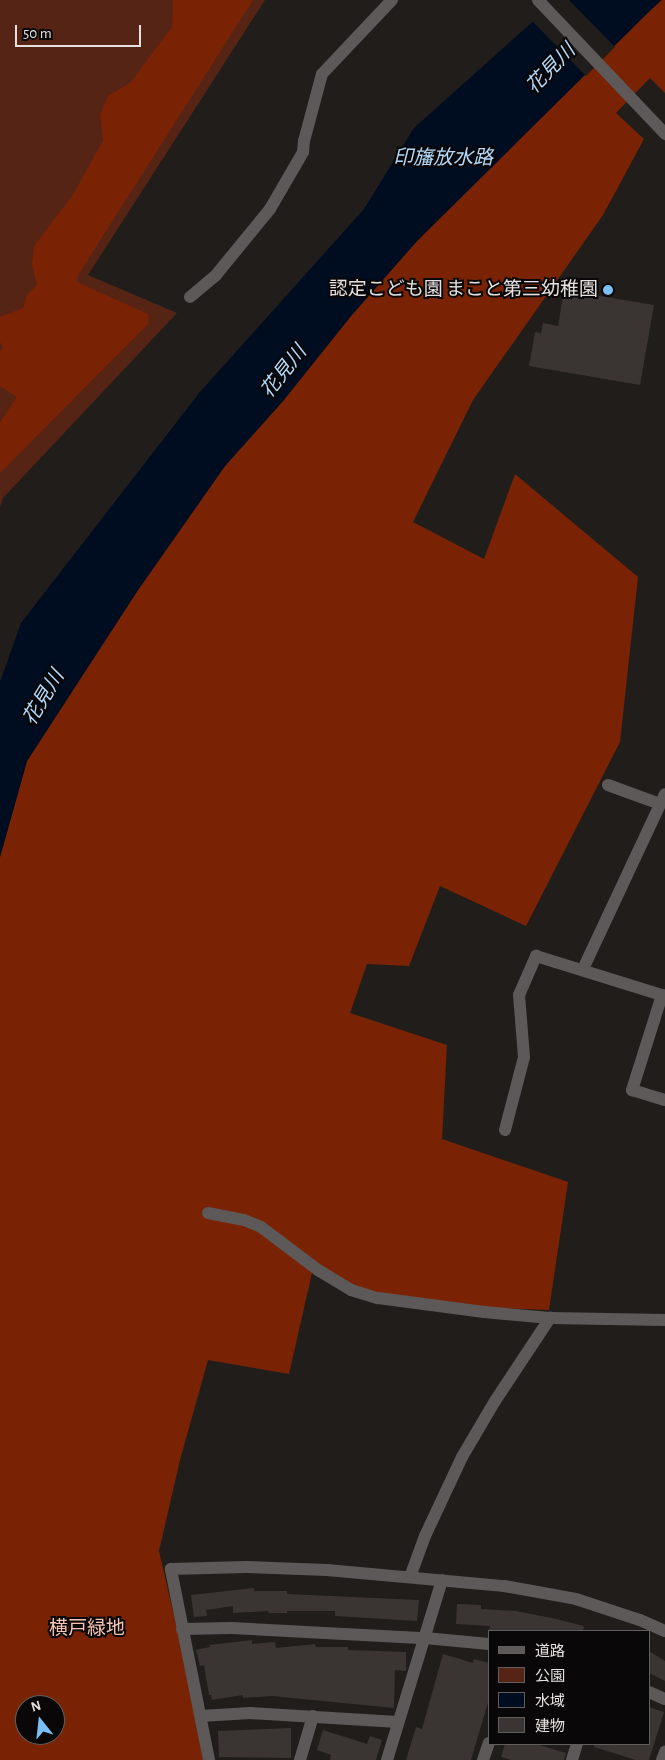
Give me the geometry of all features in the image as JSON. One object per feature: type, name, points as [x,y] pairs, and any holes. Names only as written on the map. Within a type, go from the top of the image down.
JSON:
[{"type":"street","points":[[190,297],[216,275],[270,209],[303,152],[304,141],[322,74],[392,0]]},
{"type":"street","points":[[538,0],[662,130]]},
{"type":"street","points":[[583,969],[663,799],[608,785]]},
{"type":"street","points":[[505,1130],[524,1057],[519,995],[536,956],[583,969],[664,996],[632,1090],[665,1100]]},
{"type":"street","points":[[208,1213],[244,1220],[260,1227],[318,1270],[351,1290],[378,1298],[484,1312],[550,1318],[665,1320]]},
{"type":"street","points":[[410,1577],[425,1536],[462,1457],[495,1401],[550,1318]]},
{"type":"street","points":[[209,1760],[171,1569],[246,1567],[410,1577],[504,1586],[576,1599],[640,1620],[665,1631]]},
{"type":"street","points":[[387,1760],[442,1580]]},
{"type":"street","points":[[182,1629],[231,1628],[425,1638],[488,1644]]},
{"type":"street","points":[[650,1692],[665,1699]]},
{"type":"street","points":[[201,1716],[250,1713],[398,1722]]},
{"type":"street","points":[[300,1760],[313,1716]]},
{"type":"street","points":[[483,1760],[488,1745]]},
{"type":"street","points":[[572,1760],[577,1745]]},
{"type":"street","points":[[662,1760],[665,1752]]},
{"type":"green space","points":[[0,0],[265,0],[88,275],[177,313],[3,498],[0,507]]},
{"type":"green space","points":[[173,0],[253,0],[78,275],[77,282],[148,314],[149,323],[0,473],[0,422],[17,397],[0,386],[0,351],[3,348],[0,342],[0,317],[23,308],[27,295],[37,285],[32,264],[34,246],[72,196],[103,141],[100,114],[108,96],[130,83],[172,27]]},
{"type":"green space","name":"横戸緑地","points":[[662,0],[665,0],[665,93],[650,78],[616,113],[644,139],[603,215],[473,400],[413,522],[484,559],[515,474],[638,577],[620,742],[526,926],[440,886],[409,966],[367,964],[350,1013],[447,1045],[442,1139],[568,1182],[549,1310],[410,1305],[312,1273],[289,1374],[208,1360],[180,1460],[159,1551],[184,1659],[203,1760],[0,1760],[0,857],[27,761],[138,590],[225,466],[283,401],[351,316],[417,241],[628,30]]},
{"type":"water","name":"印旛放水路","points":[[557,0],[661,0],[417,241],[351,316],[283,401],[225,466],[138,590],[27,761],[0,857],[0,682],[21,623],[200,392],[364,209],[414,128]]},
{"type":"pier","points":[[553,0],[569,0],[615,47],[586,76],[531,20]]},
{"type":"building","points":[[564,290],[654,305],[640,385],[529,366],[535,332],[541,333],[543,323],[558,326]]},
{"type":"building","points":[[254,1588],[254,1591],[287,1591],[287,1594],[419,1600],[417,1621],[335,1616],[335,1611],[233,1613],[233,1606],[206,1610],[207,1616],[194,1617],[191,1595]]},
{"type":"building","points":[[457,1604],[481,1605],[481,1609],[516,1611],[584,1626],[583,1630],[489,1630],[490,1626],[456,1624]]},
{"type":"building","points":[[252,1640],[252,1644],[275,1642],[276,1648],[315,1644],[316,1647],[348,1647],[348,1650],[406,1652],[406,1671],[395,1670],[394,1708],[272,1696],[243,1698],[243,1695],[212,1700],[211,1695],[209,1695],[204,1665],[200,1666],[196,1650],[210,1647],[209,1645]]},
{"type":"building","points":[[650,1652],[665,1661],[665,1681],[650,1674]]},
{"type":"building","points":[[443,1654],[473,1663],[474,1659],[488,1663],[488,1702],[471,1760],[406,1760],[416,1727],[422,1729]]},
{"type":"building","points":[[650,1707],[664,1712],[649,1760],[636,1760],[594,1747],[594,1745],[650,1745]]},
{"type":"building","points":[[291,1728],[291,1758],[219,1757],[218,1731]]},
{"type":"building","points":[[323,1730],[367,1744],[370,1736],[382,1740],[376,1760],[330,1760],[331,1755],[317,1750]]},
{"type":"building","points":[[505,1745],[539,1745],[566,1753],[564,1760],[511,1760],[501,1757]]},
{"type":"place","name":"認定こども園 まこと第三幼稚園","points":[[608,290]]},
{"type":"water label","name":"花見川","points":[[551,69]]},
{"type":"water label","name":"花見川","points":[[284,372]]},
{"type":"water label","name":"花見川","points":[[44,698]]}]
